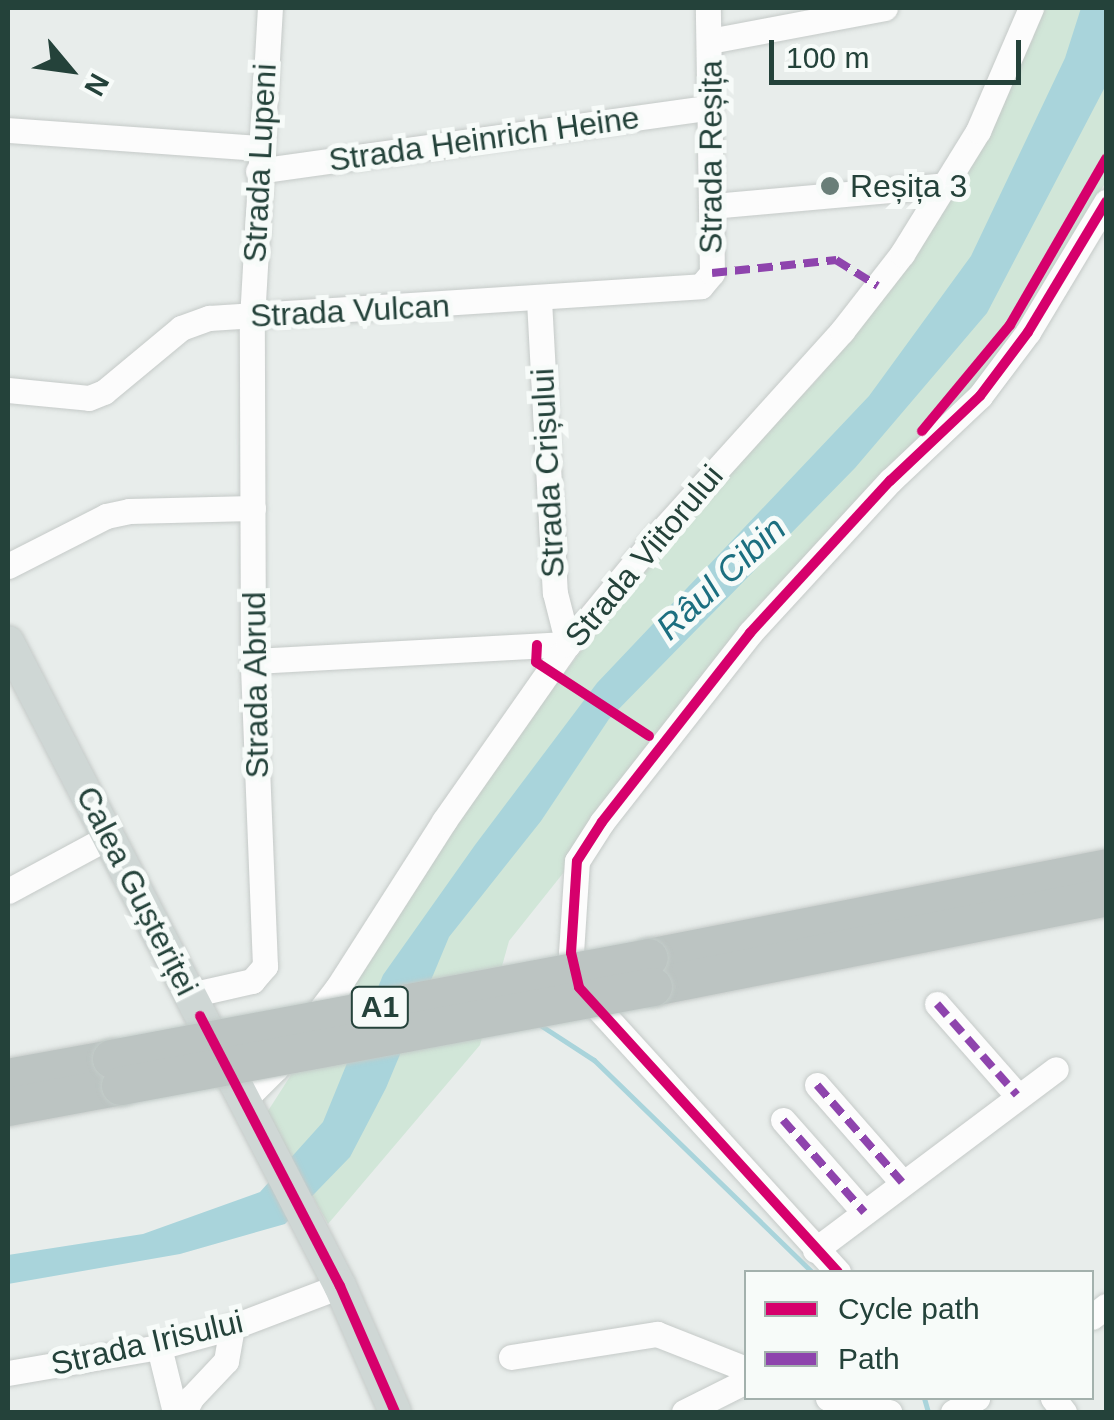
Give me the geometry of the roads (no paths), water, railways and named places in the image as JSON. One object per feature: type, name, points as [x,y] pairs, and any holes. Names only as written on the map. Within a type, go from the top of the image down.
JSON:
[{"type":"highway","name":"A1","points":[[651,973],[1106,868]]},
{"type":"highway","name":"A1","points":[[8,1078],[116,1072],[651,973],[1106,897]]},
{"type":"highway","name":"A1","points":[[8,1107],[116,1072]]},
{"type":"main road","name":"Calea Gușteriței","points":[[8,642],[340,1286],[395,1412]]},
{"type":"street","name":"Strada Lupeni","points":[[252,318],[270,8]]},
{"type":"street","name":"Strada Reșița","points":[[708,8],[712,273]]},
{"type":"street","name":"Strada Reșița","points":[[710,41],[884,8]]},
{"type":"street","name":"Strada Viitorului","points":[[248,1109],[338,987],[444,821],[568,644],[656,537],[859,311],[947,185],[1007,71],[1031,8]]},
{"type":"street","name":"Strada Heinrich Heine","points":[[8,130],[259,160],[709,108]]},
{"type":"street","points":[[712,206],[947,185]]},
{"type":"street","points":[[836,1270],[580,987],[571,953],[576,861],[750,633],[890,481],[980,396],[1028,332],[1106,202]]},
{"type":"street","name":"Strada Vulcan","points":[[8,390],[88,398],[104,392],[181,328],[209,318],[539,300],[701,286],[712,273]]},
{"type":"street","name":"Strada Crișului","points":[[539,300],[554,593],[568,644]]},
{"type":"street","name":"Strada Abrud","points":[[190,995],[252,981],[266,966],[253,660],[252,318]]},
{"type":"street","points":[[8,566],[106,516],[129,510],[253,508]]},
{"type":"street","points":[[253,660],[568,644]]},
{"type":"street","points":[[8,891],[110,836]]},
{"type":"street","points":[[937,1004],[1018,1095]]},
{"type":"street","points":[[815,1250],[1056,1069]]},
{"type":"street","points":[[818,1085],[902,1182]]},
{"type":"street","points":[[783,1120],[864,1212]]},
{"type":"street","name":"Strada Irisului","points":[[8,1374],[159,1347],[232,1327],[340,1286]]},
{"type":"street","points":[[184,1412],[191,1398],[226,1361],[232,1327]]},
{"type":"street","points":[[511,1357],[657,1334],[744,1368]]},
{"type":"street","points":[[159,1347],[175,1412]]},
{"type":"street","points":[[684,1412],[744,1382]]},
{"type":"street","points":[[836,1400],[889,1412]]},
{"type":"street","points":[[951,1412],[974,1400]]},
{"type":"water","name":"Râul Cibin","points":[[1081,8],[1106,8],[1106,85],[987,313],[855,468],[609,719],[541,821],[449,937],[386,1088],[350,1157],[285,1224],[180,1254],[8,1284],[8,1255],[143,1234],[260,1192],[323,1122],[383,975],[475,845],[597,683],[869,396],[971,256],[1065,58]]},
{"type":"waterway","points":[[537,1023],[594,1060],[810,1270]]},
{"type":"waterway","points":[[925,1400],[928,1412]]},
{"type":"place","name":"Reșița 3","points":[[830,186]]}]
